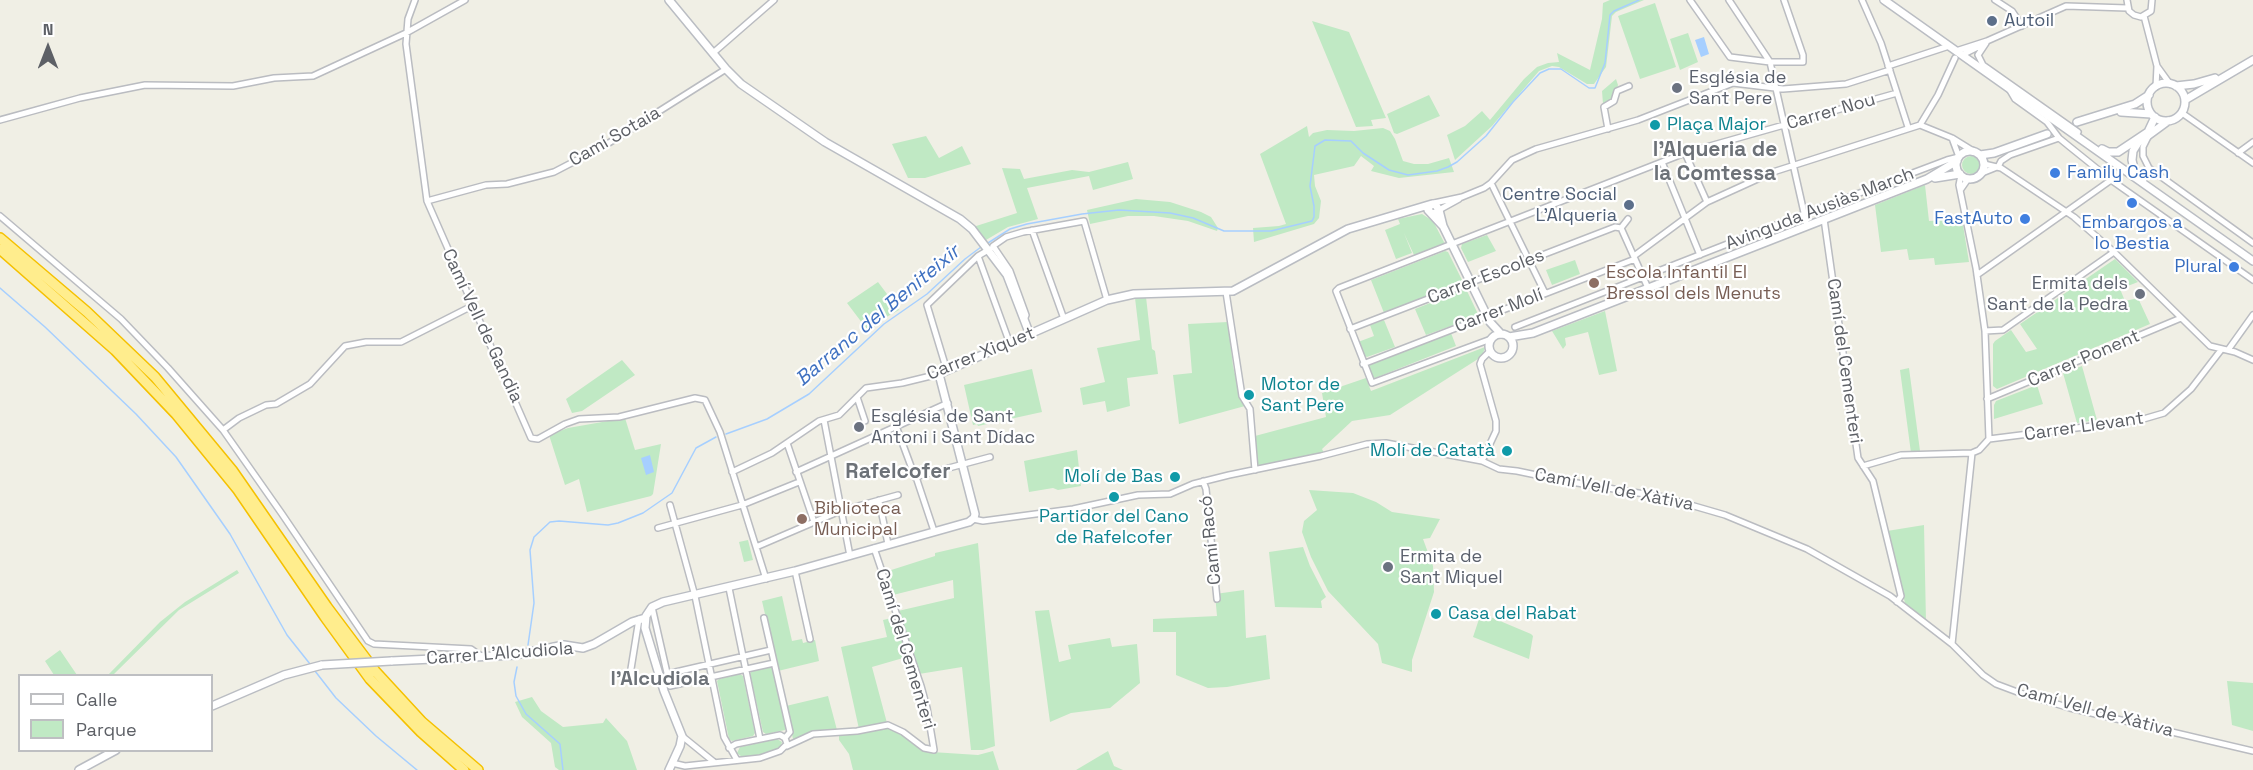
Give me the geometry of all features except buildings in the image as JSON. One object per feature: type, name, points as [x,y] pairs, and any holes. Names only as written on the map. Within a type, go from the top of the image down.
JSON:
[{"type":"highway","points":[[0,238],[87,312],[162,385],[232,470],[352,642],[375,671],[422,722],[478,770]]},
{"type":"highway","points":[[0,249],[108,343],[176,414],[238,490],[370,679],[421,732],[464,770]]},
{"type":"street","name":"Camí Vell de Gandia","points":[[415,0],[406,33],[406,45],[427,201],[472,306],[534,440],[579,419],[619,417],[698,398],[707,401],[720,432],[732,472]]},
{"type":"street","points":[[0,120],[80,98],[145,85],[233,86],[274,78],[313,76],[406,33],[465,0]]},
{"type":"street","points":[[669,0],[712,53],[741,84],[825,142],[960,219],[988,246],[1007,275],[1030,335]]},
{"type":"street","points":[[712,53],[774,0]]},
{"type":"street","points":[[1690,0],[1730,57],[1770,62],[1804,61],[1784,0]]},
{"type":"street","points":[[1740,0],[1730,2],[1770,62],[1807,226]]},
{"type":"street","points":[[1862,0],[1877,32],[1908,127]]},
{"type":"street","points":[[1884,0],[1956,53],[2056,119]]},
{"type":"street","points":[[1995,0],[2012,11],[2022,26]]},
{"type":"street","points":[[2127,0],[2127,8]]},
{"type":"street","points":[[1255,470],[1250,409],[1242,396],[1226,292],[1252,282],[1348,229],[1391,216],[1434,209],[1462,197],[1491,183],[1514,159],[1551,144],[1638,120],[1733,83],[1777,88],[1853,83],[1889,68],[1972,51],[1987,41],[2066,6],[2127,8],[2134,15],[2144,16],[2151,11],[2152,0]]},
{"type":"street","points":[[2077,122],[2135,104],[2149,95],[2156,87],[2157,66],[2144,16]]},
{"type":"street","points":[[1987,41],[1978,55],[1980,62],[2253,261]]},
{"type":"street","points":[[1956,53],[1938,95],[1920,124],[1952,138],[1977,153],[1984,164],[1998,167],[2067,212],[2114,252],[2210,346],[2253,360]]},
{"type":"street","points":[[2185,100],[2253,60]]},
{"type":"street","points":[[2157,66],[2182,92],[2185,100],[2182,113],[2136,145],[2132,160],[2134,169],[2148,183],[2193,215],[2199,223]]},
{"type":"street","name":"Camí Sotaia","points":[[427,201],[486,185],[507,184],[554,172],[604,146],[726,69]]},
{"type":"street","points":[[2156,87],[2194,84],[2229,73]]},
{"type":"street","points":[[1608,129],[1604,106],[1614,101],[1617,91],[1629,86]]},
{"type":"street","points":[[2008,87],[2015,99],[2047,122],[2059,138],[2111,180],[2253,280]]},
{"type":"street","name":"Carrer Nou","points":[[1350,329],[1336,293],[1339,288],[1685,153],[1897,93]]},
{"type":"street","points":[[2075,133],[2108,152],[2118,152],[2148,132],[2153,115],[2147,104],[2149,95]]},
{"type":"street","points":[[2109,112],[2153,115],[2168,121]]},
{"type":"street","points":[[2182,113],[2253,163]]},
{"type":"street","name":"Carrer Molí","points":[[1363,364],[1489,319],[1545,293],[1634,257],[1707,202],[1765,175],[1920,124]]},
{"type":"street","points":[[1513,345],[1533,333],[1927,179],[1941,173],[1965,152],[1994,153],[2047,134]]},
{"type":"street","points":[[2149,135],[2143,152],[2149,168],[2253,243]]},
{"type":"street","points":[[1952,138],[1958,159],[1957,168],[1960,174],[1968,179],[1976,178],[1998,167],[2001,161],[2010,155],[2059,138]]},
{"type":"street","points":[[2238,153],[2253,142]]},
{"type":"street","points":[[1685,153],[1707,202]]},
{"type":"street","points":[[1982,173],[1984,164],[1994,153]]},
{"type":"street","name":"Avinguda Ausiàs March","points":[[1515,327],[1804,214],[1947,160],[1958,159]]},
{"type":"street","points":[[1662,162],[1700,255]]},
{"type":"street","points":[[1927,179],[1960,174]]},
{"type":"street","points":[[1863,466],[1901,455],[1972,453],[1979,450],[1989,439],[1985,330],[1959,182],[1960,174]]},
{"type":"street","points":[[1961,189],[1968,179]]},
{"type":"street","points":[[1977,275],[2111,180]]},
{"type":"street","points":[[1491,183],[1545,293]]},
{"type":"street","points":[[1434,209],[1489,319],[1501,334],[1509,337],[1533,333]]},
{"type":"street","points":[[0,216],[121,319],[223,430],[368,641],[374,644],[471,649],[481,656]]},
{"type":"street","points":[[1628,219],[1621,228],[1648,288]]},
{"type":"street","name":"Camí del Cementeri","points":[[1824,219],[1857,458],[1873,481],[1901,596],[1898,602]]},
{"type":"street","points":[[947,371],[927,308],[928,303],[988,246],[1015,234],[1082,220],[1086,222],[1107,300]]},
{"type":"street","name":"Carrer Escoles","points":[[1350,329],[1615,227],[1621,228]]},
{"type":"street","points":[[1032,230],[1064,319]]},
{"type":"street","points":[[1985,330],[2003,330],[2114,252]]},
{"type":"street","points":[[978,256],[1010,344]]},
{"type":"street","name":"Carrer Xiquet","points":[[732,472],[768,456],[819,421],[839,414],[868,388],[939,374],[1107,300],[1143,294],[1226,292]]},
{"type":"street","points":[[223,430],[239,418],[266,405],[276,404],[310,384],[345,346],[366,342],[401,342],[472,306]]},
{"type":"street","points":[[2228,350],[2253,315]]},
{"type":"street","name":"Carrer Ponent","points":[[1987,399],[2181,318]]},
{"type":"street","points":[[1489,319],[1492,338],[1489,345],[1490,351],[1498,357],[1504,357],[1512,351],[1513,345],[1509,337]]},
{"type":"street","points":[[1350,329],[1369,381],[1375,384],[1501,334]]},
{"type":"street","name":"Carrer Llevant","points":[[1989,439],[2140,420],[2164,413],[2191,389],[2221,350]]},
{"type":"street","points":[[1482,461],[1496,431],[1496,421],[1480,364],[1490,351]]},
{"type":"street","points":[[630,675],[642,619],[652,607],[663,602],[766,579],[850,556],[973,519],[975,514],[939,374]]},
{"type":"street","points":[[857,397],[865,421]]},
{"type":"street","points":[[796,472],[948,403]]},
{"type":"street","points":[[824,420],[850,556]]},
{"type":"street","points":[[896,426],[916,475],[934,531]]},
{"type":"street","points":[[787,443],[814,522]]},
{"type":"street","name":"Camí Vell de Xàtiva","points":[[973,519],[982,521],[1079,508],[1138,495],[1170,494],[1203,481],[1374,443],[1482,461],[1499,469],[1664,497],[1725,515],[1807,549],[1881,590],[1952,644],[1992,681],[2020,693],[2070,708],[2253,751]]},
{"type":"street","points":[[1952,644],[1972,453]]},
{"type":"street","points":[[916,475],[990,457]]},
{"type":"street","points":[[732,472],[766,579]]},
{"type":"street","name":"Camí Racó","points":[[1203,481],[1206,489],[1217,599]]},
{"type":"street","points":[[658,528],[742,505],[799,482]]},
{"type":"street","points":[[756,547],[842,510],[898,495]]},
{"type":"street","points":[[879,500],[888,544]]},
{"type":"street","points":[[670,505],[695,596],[724,737],[736,760]]},
{"type":"street","name":"Camí del Cementeri","points":[[787,746],[813,734],[856,731],[888,725],[903,732],[924,748],[934,750],[921,686],[874,548]]},
{"type":"street","points":[[795,571],[810,639]]},
{"type":"street","points":[[729,588],[760,739]]},
{"type":"street","points":[[652,607],[670,686],[774,663]]},
{"type":"street","points":[[764,618],[790,732],[785,738]]},
{"type":"street","points":[[642,619],[664,691],[682,736],[714,762]]},
{"type":"street","name":"Carrer L'Alcudiola","points":[[213,706],[294,672],[322,665],[523,654],[564,645],[582,648],[642,619]]},
{"type":"street","points":[[667,674],[771,650]]},
{"type":"street","points":[[682,736],[671,766],[764,757],[787,746],[785,738],[780,735],[736,744],[729,748]]},
{"type":"street","points":[[79,770],[112,752]]},
{"type":"green space","points":[[1610,0],[1644,0],[1612,16],[1606,67],[1594,84],[1587,84],[1559,67],[1552,66],[1539,71],[1492,126],[1455,160],[1447,135],[1465,126],[1482,111],[1490,120],[1537,67],[1559,62],[1557,53],[1590,70],[1602,19],[1603,3]]},
{"type":"green space","points":[[1655,3],[1676,67],[1640,79],[1618,16]]},
{"type":"green space","points":[[1312,21],[1349,32],[1386,118],[1371,120],[1373,126],[1356,127]]},
{"type":"green space","points":[[1688,33],[1698,62],[1680,70],[1670,39]]},
{"type":"green space","points":[[1616,79],[1618,85],[1613,100],[1603,104],[1602,91]]},
{"type":"green space","points":[[1429,95],[1440,116],[1397,134],[1394,133],[1387,114]]},
{"type":"green space","points":[[1307,126],[1309,137],[1313,133],[1327,130],[1354,131],[1383,128],[1390,131],[1395,139],[1403,161],[1428,164],[1449,158],[1454,172],[1399,178],[1371,171],[1374,166],[1361,156],[1354,166],[1314,175],[1315,186],[1321,201],[1319,218],[1314,224],[1254,242],[1253,228],[1286,224],[1260,154]]},
{"type":"green space","points":[[926,136],[939,158],[962,146],[971,164],[925,178],[908,178],[892,144]]},
{"type":"green space","points":[[1967,156],[1975,156],[1980,161],[1978,172],[1967,174],[1962,169],[1962,161]]},
{"type":"green space","points":[[1128,162],[1133,179],[1093,190],[1089,176],[1027,188],[1038,219],[1008,227],[986,240],[973,227],[1017,213],[1002,168],[1020,169],[1024,179],[1072,170],[1089,172]]},
{"type":"green space","points":[[1925,185],[1929,221],[1962,219],[1969,262],[1935,265],[1934,258],[1909,260],[1907,249],[1881,252],[1875,205]]},
{"type":"green space","points":[[1136,199],[1170,202],[1201,212],[1211,217],[1218,228],[1217,231],[1188,221],[1154,216],[1128,216],[1090,224],[1087,210]]},
{"type":"green space","points":[[1422,214],[1433,221],[1445,244],[1414,255],[1404,233],[1412,253],[1396,259],[1385,230],[1400,224],[1398,219]]},
{"type":"green space","points":[[1487,235],[1496,251],[1468,262],[1461,248],[1462,244]]},
{"type":"green space","points":[[1445,251],[1448,252],[1462,280],[1461,283],[1384,313],[1371,280]]},
{"type":"green space","points":[[2115,259],[2138,282],[2120,289],[2125,301],[2138,298],[2150,324],[1997,389],[1993,386],[1993,344],[1995,341],[2011,330],[2026,352],[2037,349],[2020,324]]},
{"type":"green space","points":[[1575,260],[1580,274],[1552,285],[1546,270]]},
{"type":"green space","points":[[878,282],[899,310],[881,320],[869,332],[847,303]]},
{"type":"green space","points":[[1463,290],[1467,291],[1477,312],[1476,317],[1426,335],[1415,309]]},
{"type":"green space","points":[[1146,297],[1152,349],[1155,351],[1158,374],[1127,378],[1130,406],[1107,412],[1105,401],[1083,405],[1080,388],[1105,382],[1097,348],[1140,340],[1135,298]]},
{"type":"green space","points":[[1605,311],[1617,371],[1599,375],[1588,332],[1565,338],[1566,345],[1563,349],[1552,331]]},
{"type":"green space","points":[[1384,320],[1395,347],[1364,356],[1358,342],[1374,336],[1370,325]]},
{"type":"green space","points":[[1228,322],[1233,366],[1245,406],[1179,424],[1173,375],[1192,373],[1188,324]]},
{"type":"green space","points":[[1451,333],[1456,346],[1375,378],[1372,377],[1369,364]]},
{"type":"green space","points":[[1485,347],[1478,359],[1390,415],[1352,421],[1322,449],[1324,453],[1295,461],[1259,466],[1256,460],[1255,436],[1326,417],[1322,393],[1366,378],[1371,391]]},
{"type":"green space","points":[[622,360],[635,375],[582,411],[572,413],[566,399]]},
{"type":"green space","points":[[2082,366],[2097,420],[2077,423],[2063,373]]},
{"type":"green space","points":[[1909,368],[1920,451],[1911,453],[1900,370]]},
{"type":"green space","points":[[1032,369],[1042,412],[978,426],[973,425],[964,385]]},
{"type":"green space","points":[[2037,385],[2043,404],[1994,419],[1996,401]]},
{"type":"green space","points":[[625,418],[635,450],[661,444],[653,494],[587,512],[579,479],[565,485],[549,435],[568,428]]},
{"type":"green space","points":[[1077,450],[1081,486],[1029,492],[1024,461]]},
{"type":"green space","points":[[1309,490],[1353,493],[1376,502],[1392,512],[1440,519],[1430,538],[1423,539],[1433,566],[1434,592],[1412,660],[1412,672],[1382,663],[1378,644],[1328,591],[1311,557],[1302,532],[1304,521],[1317,510]]},
{"type":"green space","points":[[1924,525],[1926,622],[1906,607],[1887,531]]},
{"type":"green space","points":[[748,540],[753,560],[744,562],[739,542]]},
{"type":"green space","points":[[978,543],[995,746],[983,750],[971,750],[962,667],[919,674],[898,611],[954,598],[953,580],[893,595],[885,572],[935,556],[935,553]]},
{"type":"green space","points":[[1303,547],[1326,597],[1321,601],[1322,608],[1275,607],[1269,552]]},
{"type":"green space","points":[[237,570],[239,573],[179,610],[114,674],[109,674],[160,622],[185,602]]},
{"type":"green space","points":[[1244,590],[1246,638],[1266,635],[1270,679],[1208,688],[1176,675],[1176,632],[1153,632],[1153,619],[1217,616],[1215,594]]},
{"type":"green space","points":[[782,596],[792,641],[802,639],[803,643],[815,640],[819,661],[778,671],[762,601]]},
{"type":"green space","points":[[1049,610],[1059,662],[1071,659],[1068,645],[1110,638],[1112,647],[1137,644],[1140,683],[1110,708],[1071,713],[1050,722],[1035,611]]},
{"type":"green space","points":[[1481,613],[1531,634],[1533,636],[1529,659],[1473,637]]},
{"type":"green space","points":[[896,617],[910,656],[872,667],[887,723],[859,729],[841,647],[887,637],[883,620]]},
{"type":"green space","points":[[60,650],[76,674],[53,674],[45,661]]},
{"type":"green space","points":[[770,666],[774,668],[787,727],[785,730],[766,734],[763,732],[750,674],[752,670]]},
{"type":"green space","points":[[740,674],[743,676],[755,733],[753,736],[732,741],[729,739],[717,681]]},
{"type":"green space","points":[[2227,681],[2253,683],[2253,731],[2232,725]]},
{"type":"green space","points":[[828,696],[837,730],[793,739],[786,706]]},
{"type":"green space","points":[[532,697],[541,711],[563,727],[603,723],[606,718],[627,741],[637,770],[559,770],[555,767],[551,743],[522,717],[515,702]]},
{"type":"green space","points":[[886,727],[898,731],[922,750],[978,755],[993,751],[999,770],[853,770],[849,754],[839,740],[839,734]]},
{"type":"green space","points":[[777,739],[782,742],[780,749],[760,756],[742,757],[737,753],[740,747]]},
{"type":"green space","points":[[1108,751],[1114,766],[1123,770],[1076,770]]},
{"type":"water","points":[[1704,37],[1709,54],[1701,57],[1695,40]]},
{"type":"water","points":[[650,455],[654,472],[646,475],[641,458]]},
{"type":"waterway","name":"Barranc del Beniteixir","points":[[988,243],[1010,229],[1027,224],[1119,210],[1170,213],[1193,218],[1224,231],[1271,231],[1312,221],[1314,206],[1310,186],[1315,146],[1325,140],[1351,141],[1363,153],[1389,170],[1408,175],[1448,167],[1457,162],[1486,136],[1540,73],[1549,69],[1561,69],[1589,88],[1595,88],[1605,63],[1610,15],[1639,0]]},
{"type":"waterway","name":"Barranc del Beniteixir","points":[[726,434],[767,419],[809,394],[884,324],[927,294],[981,247]]},
{"type":"waterway","points":[[0,288],[45,327],[136,414],[176,457],[230,534],[287,635],[310,664]]},
{"type":"waterway","name":"Barranc del Beniteixir","points":[[528,645],[534,603],[530,550],[534,537],[550,522],[608,525],[643,513],[672,493],[696,448],[716,437]]},
{"type":"waterway","name":"Barranc del Beniteixir","points":[[517,667],[514,682],[516,696],[526,714],[560,744],[563,770]]},
{"type":"waterway","points":[[315,671],[336,698],[376,736],[417,770]]},
{"type":"place","name":"Autoil","points":[[1992,21]]},
{"type":"place","name":"Església de Sant Pere","points":[[1677,88]]},
{"type":"place","name":"Plaça Major","points":[[1655,125]]},
{"type":"place","name":"Family Cash","points":[[2055,173]]},
{"type":"place","name":"Embargos a lo Bestia","points":[[2132,203]]},
{"type":"place","name":"Centre Social L'Alqueria","points":[[1629,205]]},
{"type":"place","name":"FastAuto","points":[[2025,219]]},
{"type":"place","name":"Plural","points":[[2234,267]]},
{"type":"place","name":"Escola Infantil El Bressol dels Menuts","points":[[1594,283]]},
{"type":"place","name":"Ermita dels Sant de la Pedra","points":[[2140,294]]},
{"type":"place","name":"Motor de Sant Pere","points":[[1249,395]]},
{"type":"place","name":"Església de Sant Antoni i Sant Dídac","points":[[859,427]]},
{"type":"place","name":"Molí de Catatà","points":[[1507,451]]},
{"type":"place","name":"Molí de Bas","points":[[1175,477]]},
{"type":"place","name":"Partidor del Cano de Rafelcofer","points":[[1114,497]]},
{"type":"place","name":"Biblioteca Municipal","points":[[802,519]]},
{"type":"place","name":"Ermita de Sant Miquel","points":[[1388,567]]},
{"type":"place","name":"Casa del Rabat","points":[[1436,614]]},
{"type":"district","name":"l'Alqueria de la Comtessa","points":[[1715,162]]},
{"type":"district","name":"Rafelcofer","points":[[898,472]]},
{"type":"district","name":"l'Alcudiola","points":[[660,680]]}]
